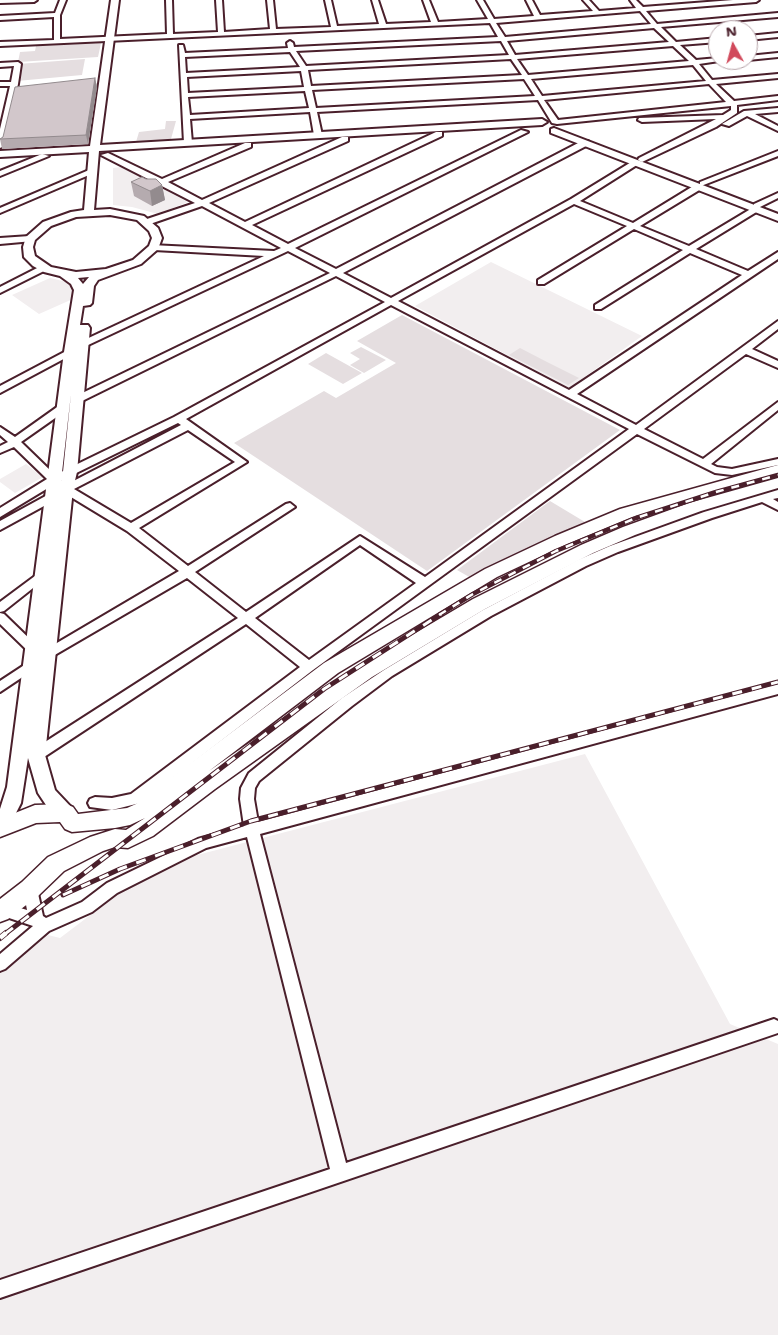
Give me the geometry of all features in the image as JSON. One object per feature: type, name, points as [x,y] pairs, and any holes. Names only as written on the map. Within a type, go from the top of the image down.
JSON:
[{"type":"highway","points":[[0,828],[35,814],[69,818],[115,819],[130,816],[143,810],[331,668],[492,573],[561,540],[626,513],[778,470]]},
{"type":"highway","points":[[56,864],[98,843],[115,838],[128,839],[146,830],[208,782],[365,672],[479,604],[587,549],[629,531],[695,507],[778,483]]},
{"type":"highway","points":[[2,911],[30,889],[56,864],[72,837],[69,818]]},
{"type":"main road","points":[[111,100],[115,0]]},
{"type":"main road","points":[[94,212],[114,39],[122,0]]},
{"type":"main road","points":[[559,125],[581,141]]},
{"type":"main road","points":[[486,131],[524,132],[559,125],[583,138],[701,186],[778,214]]},
{"type":"main road","points":[[0,154],[318,136],[540,129],[640,161]]},
{"type":"main road","points":[[0,159],[102,149],[248,146],[540,129]]},
{"type":"main road","points":[[94,212],[92,172],[102,149]]},
{"type":"main road","points":[[756,207],[778,218]]},
{"type":"main road","points":[[76,348],[88,285],[94,278],[137,262],[154,247],[156,234],[147,222],[126,214],[94,212],[69,216],[52,222],[25,241],[29,255],[34,262],[43,268],[65,274],[89,275],[106,273]]},
{"type":"main road","points":[[0,828],[12,803],[16,787],[32,665],[42,651],[76,348],[80,290],[76,282],[65,274]]},
{"type":"main road","points":[[69,818],[47,792],[36,755],[42,651],[43,574],[53,496],[70,472],[70,404]]},
{"type":"street","points":[[0,1],[34,0]]},
{"type":"street","points":[[57,42],[57,16],[62,0]]},
{"type":"street","points":[[170,0],[170,36]]},
{"type":"street","points":[[219,0],[222,34]]},
{"type":"street","points":[[270,0],[273,31]]},
{"type":"street","points":[[328,0],[334,28]]},
{"type":"street","points":[[375,0],[383,26]]},
{"type":"street","points":[[426,0],[434,23]]},
{"type":"street","points":[[480,0],[513,57],[559,125]]},
{"type":"street","points":[[528,0],[538,17]]},
{"type":"street","points":[[586,0],[597,12]]},
{"type":"street","points":[[633,0],[656,26],[695,63],[734,107],[778,129]]},
{"type":"street","points":[[642,0],[651,8]]},
{"type":"street","points":[[0,44],[492,20],[756,0]]},
{"type":"street","points":[[182,54],[502,39],[778,15]]},
{"type":"street","points":[[0,18],[57,16]]},
{"type":"street","points":[[288,31],[291,48],[304,68],[318,136]]},
{"type":"street","points":[[758,37],[778,35]]},
{"type":"street","points":[[180,36],[188,143]]},
{"type":"street","points":[[184,75],[513,57],[708,41]]},
{"type":"street","points":[[758,57],[778,55]]},
{"type":"street","points":[[185,96],[526,77],[708,62]]},
{"type":"street","points":[[0,65],[18,64],[15,84],[1,129],[0,146]]},
{"type":"street","points":[[186,118],[540,98],[778,76]]},
{"type":"street","points":[[0,84],[15,84]]},
{"type":"street","points":[[559,125],[734,107],[778,100]]},
{"type":"street","points":[[0,105],[9,105]]},
{"type":"street","points":[[70,472],[178,419],[574,201],[734,107]]},
{"type":"street","points":[[640,161],[745,112],[778,108]]},
{"type":"street","points":[[559,125],[650,120],[721,113]]},
{"type":"street","points":[[559,125],[721,113]]},
{"type":"street","points":[[640,161],[721,113]]},
{"type":"street","points":[[0,390],[76,348],[288,248],[524,132]]},
{"type":"street","points":[[246,225],[439,134]]},
{"type":"street","points":[[147,222],[202,203],[345,139]]},
{"type":"street","points":[[0,450],[15,442],[70,404],[336,273],[581,141]]},
{"type":"street","points":[[162,182],[248,146]]},
{"type":"street","points":[[102,149],[715,470],[732,472],[778,462]]},
{"type":"street","points":[[541,282],[701,186],[778,153]]},
{"type":"street","points":[[0,174],[45,156]]},
{"type":"street","points":[[0,211],[92,172]]},
{"type":"street","points":[[598,306],[778,195]]},
{"type":"street","points":[[574,201],[750,275]]},
{"type":"street","points":[[0,241],[25,241]]},
{"type":"street","points":[[0,250],[25,241]]},
{"type":"street","points":[[154,247],[302,255]]},
{"type":"street","points":[[570,394],[778,255]]},
{"type":"street","points":[[0,290],[43,268]]},
{"type":"street","points":[[95,803],[112,804],[135,799],[309,667],[745,350],[778,324]]},
{"type":"street","points":[[745,350],[778,364]]},
{"type":"street","points":[[704,464],[778,405]]},
{"type":"street","points":[[131,528],[242,462],[178,419]]},
{"type":"street","points":[[0,513],[188,426]]},
{"type":"street","points":[[0,430],[60,485],[131,528],[309,667]]},
{"type":"street","points":[[340,1174],[252,829],[247,799],[248,788],[254,777],[348,702],[388,673],[487,613],[582,563],[655,533],[778,494]]},
{"type":"street","points":[[0,526],[53,496]]},
{"type":"street","points":[[762,498],[778,506]]},
{"type":"street","points":[[0,617],[42,651],[187,572],[290,507]]},
{"type":"street","points":[[36,755],[246,618],[360,540],[425,583]]},
{"type":"street","points":[[0,608],[43,574]]},
{"type":"street","points":[[0,687],[32,665]]},
{"type":"street","points":[[0,964],[40,923],[87,906],[112,888],[203,843],[778,689]]},
{"type":"street","points":[[30,889],[40,923]]},
{"type":"street","points":[[2,911],[40,923]]},
{"type":"street","points":[[0,1289],[774,1027]]},
{"type":"shaded area","points":[[101,43],[98,57],[18,62],[20,52],[35,51],[36,46]]},
{"type":"shaded area","points":[[85,59],[82,75],[17,81],[18,64]]},
{"type":"shaded area","points":[[166,121],[176,121],[171,139],[136,142],[139,132],[165,129]]},
{"type":"shaded area","points":[[121,167],[188,202],[158,214],[132,207],[113,205],[113,168]]},
{"type":"shaded area","points":[[491,262],[642,336],[569,388],[415,306]]},
{"type":"shaded area","points":[[50,278],[71,283],[75,286],[75,298],[39,314],[12,295]]},
{"type":"shaded area","points":[[402,315],[620,430],[427,571],[234,443],[324,391],[336,398],[396,363],[357,341]]},
{"type":"shaded area","points":[[361,347],[386,360],[364,373],[350,365],[360,359],[350,353]]},
{"type":"shaded area","points":[[520,348],[579,378],[568,385],[509,355]]},
{"type":"shaded area","points":[[326,353],[362,373],[343,384],[308,364]]},
{"type":"shaded area","points":[[26,464],[43,477],[15,493],[0,482],[0,479]]},
{"type":"shaded area","points":[[550,501],[585,522],[471,578],[457,570]]},
{"type":"shaded area","points":[[585,754],[730,1024],[778,1044],[778,1335],[0,1335],[0,973],[48,935],[60,938],[155,866]]},
{"type":"building","points":[[95,78],[86,135],[0,139],[3,137],[15,87]]},
{"type":"building","points":[[142,177],[156,179],[162,185],[150,191],[131,182]]},
{"type":"railway","points":[[439,615],[473,594],[556,551],[636,518],[716,492],[778,475]]},
{"type":"railway","points":[[5,934],[324,689],[441,614]]},
{"type":"railway","points":[[63,895],[120,869],[251,821],[778,682]]},
{"type":"railway","points":[[0,938],[6,933]]}]
